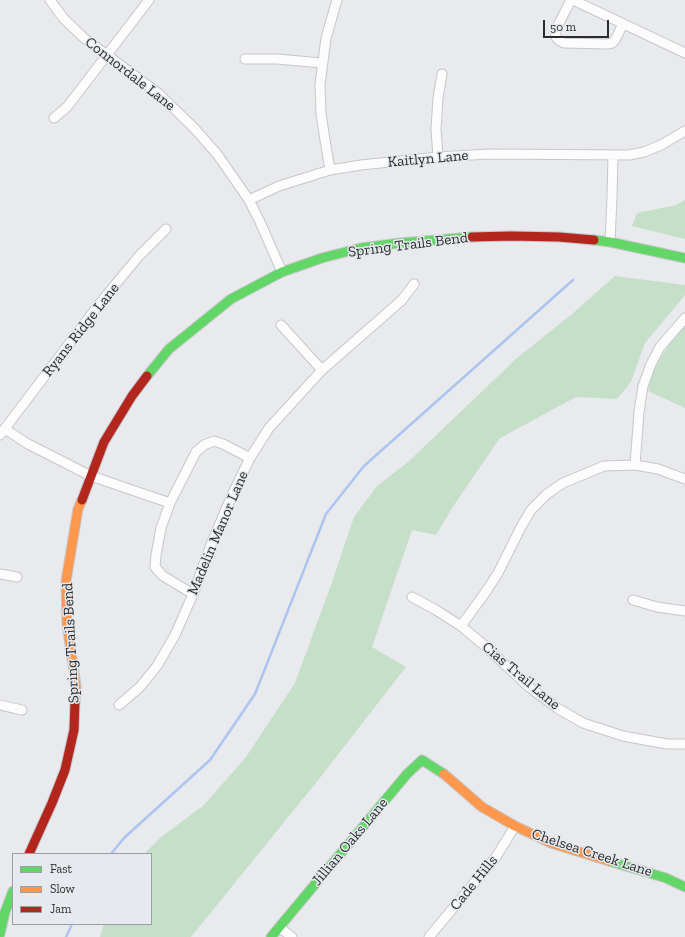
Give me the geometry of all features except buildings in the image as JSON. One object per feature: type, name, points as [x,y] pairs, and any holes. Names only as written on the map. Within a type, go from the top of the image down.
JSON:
[{"type":"street","name":"Connordale Lane","points":[[50,0],[64,20],[84,38],[158,93],[194,128],[217,154],[249,200],[282,272]]},
{"type":"street","points":[[54,118],[67,107],[149,0]]},
{"type":"street","points":[[330,170],[324,140],[320,85],[326,38],[337,0]]},
{"type":"street","points":[[623,24],[615,40],[612,43],[607,44],[564,43],[556,37],[555,31],[572,0],[685,53]]},
{"type":"street","points":[[245,60],[277,58],[322,64]]},
{"type":"street","points":[[438,157],[436,129],[437,106],[442,74]]},
{"type":"street","name":"Kaitlyn Lane","points":[[249,200],[279,186],[330,170],[376,163],[438,157],[524,153],[613,156],[629,155],[644,152],[661,145],[685,131]]},
{"type":"street","points":[[610,242],[613,156]]},
{"type":"street","name":"Ryans Ridge Lane","points":[[2,432],[100,303],[139,256],[166,229]]},
{"type":"street","name":"Spring Trails Bend","points":[[28,853],[52,803],[65,770],[74,730],[76,686],[67,624],[66,581],[78,509],[104,442],[132,396],[169,349],[231,299],[282,272],[322,258],[361,248],[400,243],[511,236],[559,237],[610,242],[685,258]]},
{"type":"street","name":"Madelin Manor Lane","points":[[119,705],[140,687],[157,666],[175,635],[193,594],[212,542],[233,492],[250,458],[269,428],[322,370],[402,300],[414,284]]},
{"type":"street","points":[[636,465],[639,412],[643,386],[651,364],[660,347],[685,318]]},
{"type":"street","points":[[281,325],[322,370]]},
{"type":"street","points":[[2,432],[91,476],[170,503]]},
{"type":"street","points":[[193,594],[162,576],[155,567],[162,528],[170,503],[196,452],[204,445],[214,441],[250,458]]},
{"type":"street","points":[[461,626],[498,573],[508,551],[531,510],[547,494],[563,483],[604,466],[636,465],[658,469],[685,479]]},
{"type":"street","points":[[0,574],[17,577]]},
{"type":"street","name":"Cias Trail Lane","points":[[412,598],[436,610],[461,626],[529,687],[557,708],[583,723],[623,736],[667,744],[685,744]]},
{"type":"street","points":[[633,600],[657,607],[685,611]]},
{"type":"street","points":[[0,705],[22,710]]},
{"type":"street","name":"Chelsea Creek Lane","points":[[422,760],[440,771],[482,807],[515,826],[551,843],[666,878],[685,887]]},
{"type":"street","name":"Jillian Oaks Lane","points":[[271,937],[407,774],[422,760]]},
{"type":"street","name":"Cade Hills","points":[[429,937],[496,857],[515,826]]},
{"type":"street","points":[[0,934],[5,912],[12,894]]},
{"type":"street","points":[[279,927],[292,937]]},
{"type":"green space","points":[[685,200],[685,239],[632,226],[637,213],[676,205]]},
{"type":"green space","points":[[615,276],[685,285],[685,295],[645,343],[631,382],[617,399],[576,397],[500,438],[454,505],[436,535],[412,530],[372,647],[406,667],[319,779],[191,937],[100,937],[104,925],[152,925],[152,853],[145,853],[160,838],[204,805],[246,757],[295,683],[354,517],[377,486],[408,462],[517,358],[572,314]]},
{"type":"green space","points":[[685,326],[685,408],[648,391],[652,375],[661,357]]},
{"type":"waterway","points":[[112,853],[124,838],[210,760],[255,694],[326,514],[364,466],[573,280]]},
{"type":"waterway","points":[[66,937],[72,925]]},
{"type":"traffic: fast","points":[[147,376],[169,349],[231,299],[282,272],[322,258],[361,248],[472,237]]},
{"type":"traffic: fast","points":[[594,240],[685,258]]},
{"type":"traffic: fast","points":[[271,937],[407,774],[422,760],[444,774]]},
{"type":"traffic: fast","points":[[609,861],[666,878],[685,887]]},
{"type":"traffic: fast","points":[[0,934],[5,912],[12,894]]},
{"type":"traffic: slow","points":[[75,701],[76,686],[67,624],[66,581],[78,509],[82,500]]},
{"type":"traffic: slow","points":[[444,774],[482,807],[515,826],[551,843],[609,861]]},
{"type":"traffic: jam","points":[[472,237],[559,237],[594,240]]},
{"type":"traffic: jam","points":[[82,500],[104,442],[132,396],[147,376]]},
{"type":"traffic: jam","points":[[29,853],[65,770],[74,730],[75,701]]}]
